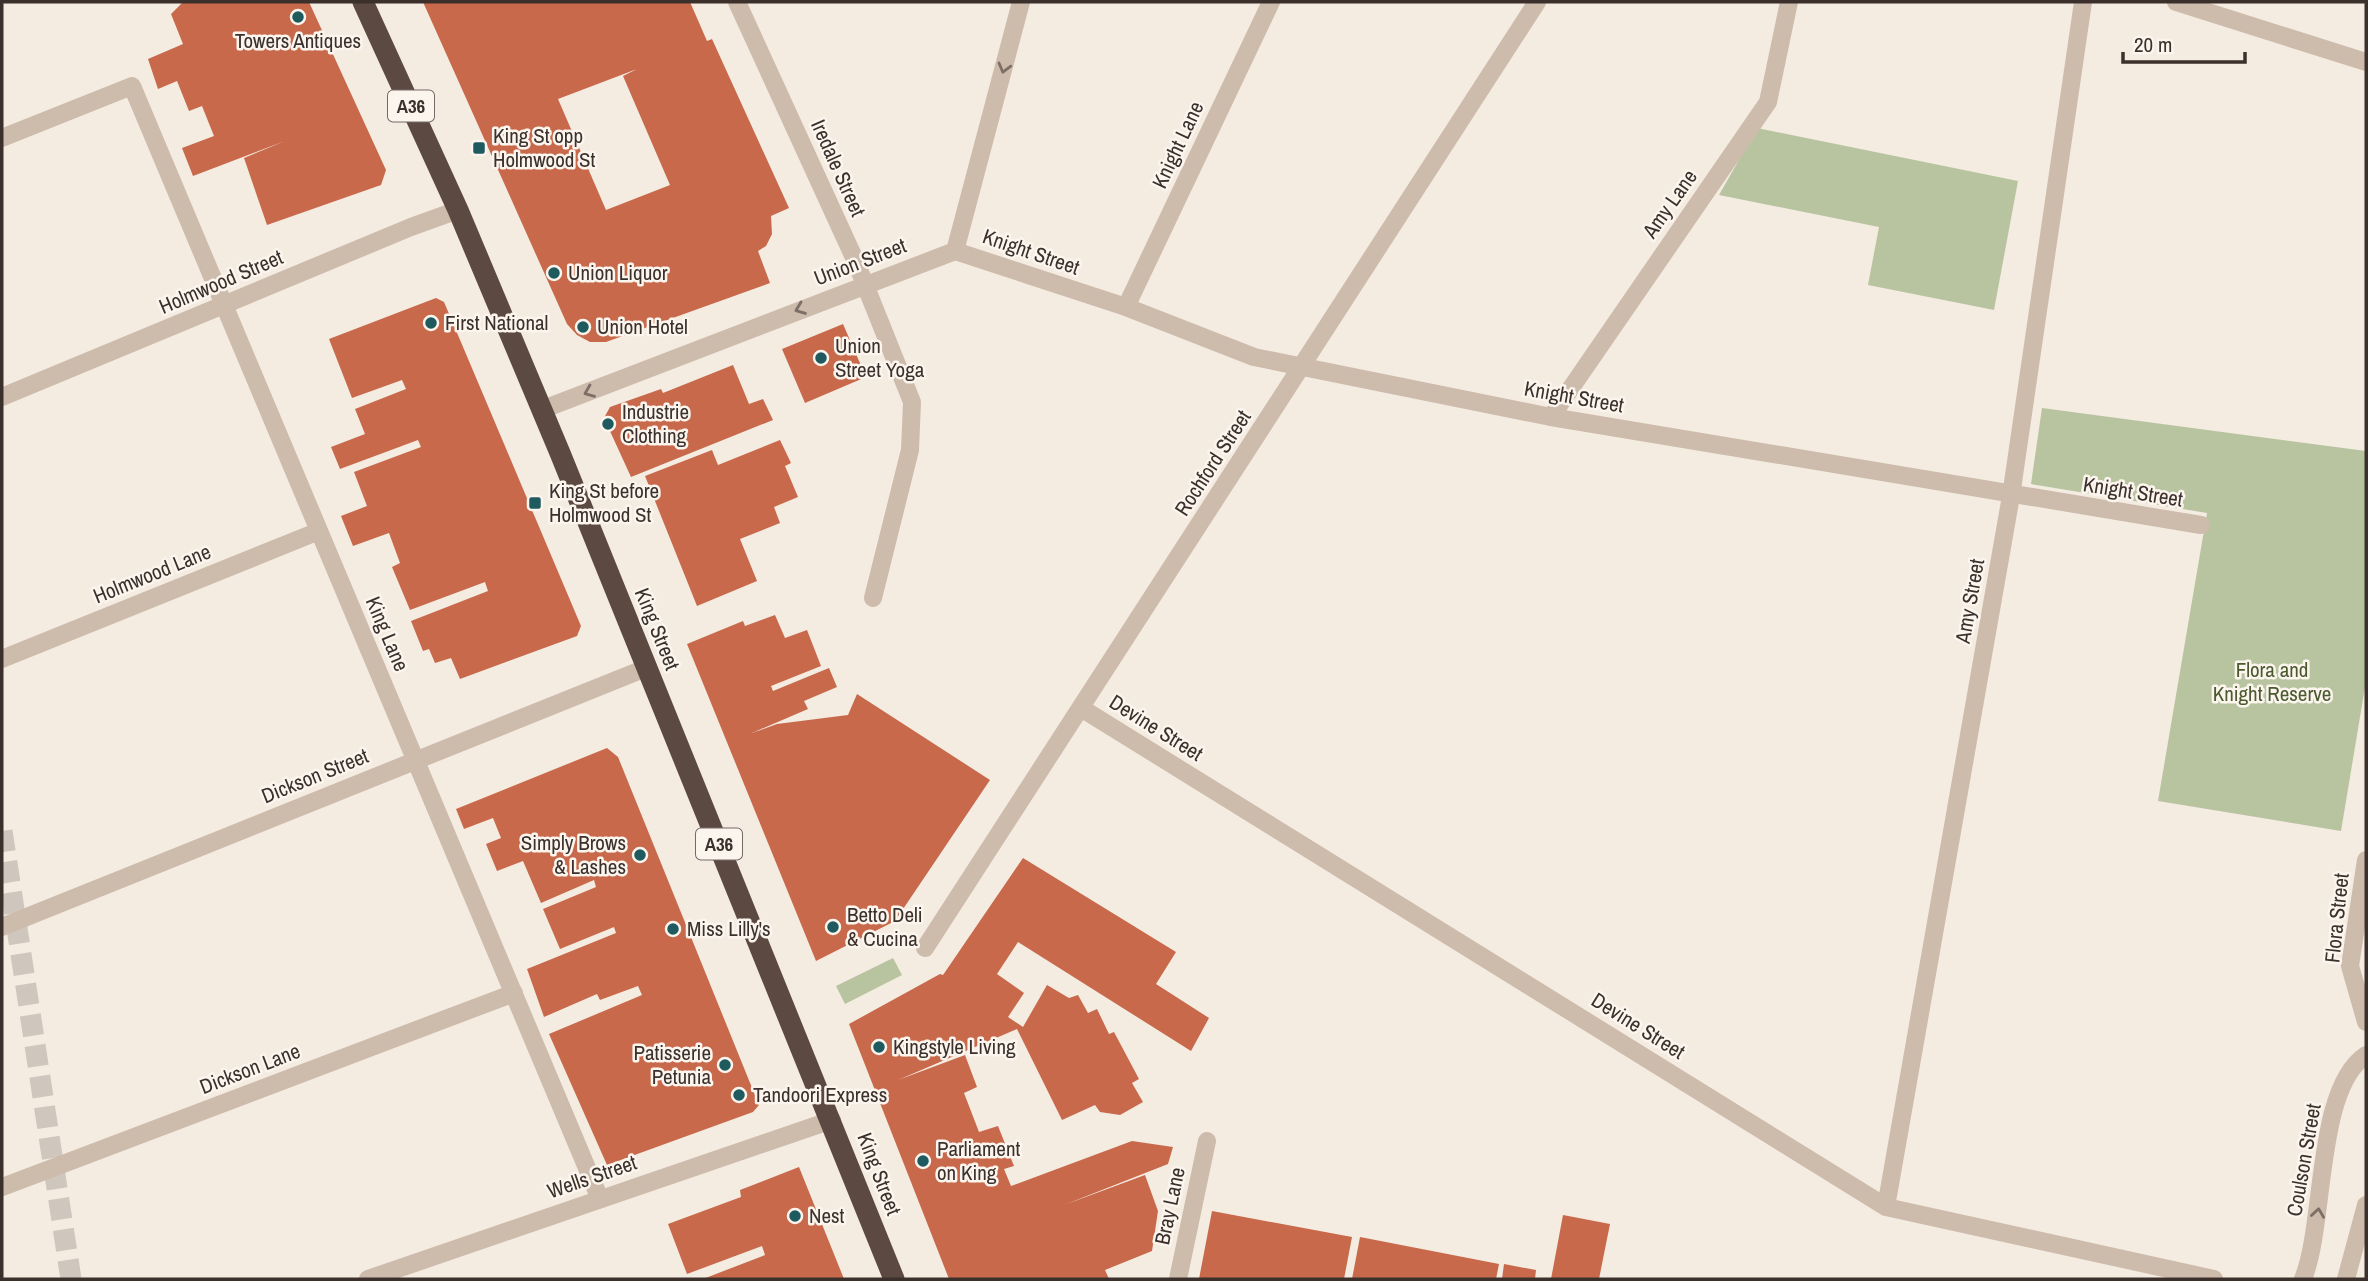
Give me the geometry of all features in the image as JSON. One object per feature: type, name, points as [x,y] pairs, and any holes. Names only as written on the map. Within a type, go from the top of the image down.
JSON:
[{"type":"highway","name":"King Street","points":[[363,2],[458,211],[541,410],[832,1119],[894,1279]]},
{"type":"street","name":"Iredale Street","points":[[737,2],[864,284],[912,402],[910,450],[873,598]]},
{"type":"street","points":[[955,251],[1021,2]]},
{"type":"street","name":"Knight Lane","points":[[1126,307],[1271,2]]},
{"type":"street","name":"Rochford Street","points":[[925,948],[1537,2]]},
{"type":"street","name":"Amy Lane","points":[[1551,417],[1768,102],[1789,2]]},
{"type":"street","name":"Amy Street","points":[[1886,1207],[2011,496],[2083,2]]},
{"type":"street","points":[[2176,2],[2366,62]]},
{"type":"street","name":"King Lane","points":[[2,138],[132,86],[600,1199]]},
{"type":"street","name":"Holmwood Street","points":[[2,397],[411,227],[458,211]]},
{"type":"street","name":"Union Street","points":[[541,410],[955,251]]},
{"type":"street","name":"Knight Street","points":[[955,251],[1126,307],[1254,357],[1551,417],[2011,496],[2201,525]]},
{"type":"street","name":"Holmwood Lane","points":[[2,659],[319,531]]},
{"type":"street","name":"Dickson Street","points":[[2,927],[646,668]]},
{"type":"street","name":"Devine Street","points":[[1081,708],[1886,1207],[2214,1279]]},
{"type":"street","name":"Flora Street","points":[[2366,860],[2350,965],[2366,1022]]},
{"type":"street","name":"Dickson Lane","points":[[2,1187],[513,993]]},
{"type":"street","name":"Coulson Street","points":[[2303,1279],[2310,1261],[2326,1147],[2337,1099],[2352,1070],[2366,1055]]},
{"type":"street","name":"Wells Street","points":[[368,1279],[832,1119]]},
{"type":"street","name":"Bray Lane","points":[[1178,1279],[1207,1141]]},
{"type":"street","points":[[2346,1279],[2366,1205]]},
{"type":"green space","points":[[1757,128],[2018,181],[1994,310],[1868,285],[1879,227],[1719,195]]},
{"type":"green space","name":"Flora and Knight Reserve","points":[[2042,408],[2366,451],[2366,681],[2341,831],[2158,801],[2207,513],[2031,484]]},
{"type":"green space","points":[[893,958],[902,975],[845,1004],[836,986]]},
{"type":"building","points":[[183,2],[309,2],[386,170],[381,185],[267,225],[244,158],[285,141],[193,176],[182,148],[214,136],[202,106],[189,111],[177,81],[158,89],[148,59],[183,44],[171,14]]},
{"type":"building","points":[[423,2],[690,2],[707,41],[712,39],[789,208],[771,216],[772,234],[766,246],[758,251],[770,283],[606,342],[590,342],[577,335],[567,324]],"holes":[[[637,69],[623,76],[670,185],[606,210],[558,99]]]},
{"type":"building","points":[[436,298],[444,302],[581,626],[577,636],[460,679],[451,658],[435,663],[429,649],[423,651],[411,621],[488,591],[485,582],[410,610],[392,567],[400,563],[389,533],[353,546],[341,516],[367,506],[354,472],[421,447],[418,440],[340,469],[331,447],[365,434],[355,409],[406,389],[402,380],[352,398],[329,339]]},
{"type":"building","points":[[843,324],[866,377],[805,403],[782,349]]},
{"type":"building","points":[[733,365],[749,404],[763,399],[773,420],[631,477],[604,418],[610,407],[661,389],[663,393]]},
{"type":"building","points":[[780,440],[791,463],[785,466],[798,497],[774,507],[780,523],[740,539],[757,581],[697,606],[645,476],[712,450],[718,465]]},
{"type":"building","points":[[775,615],[785,638],[807,630],[821,666],[771,686],[773,691],[829,668],[837,687],[804,701],[808,709],[752,733],[777,724],[848,715],[857,694],[990,780],[895,921],[816,961],[687,644],[743,621],[745,626]]},
{"type":"building","points":[[607,748],[618,757],[759,1105],[753,1112],[607,1165],[549,1034],[642,995],[638,986],[600,1000],[597,994],[544,1017],[527,969],[616,933],[614,927],[560,949],[543,909],[596,887],[594,880],[541,903],[523,861],[497,871],[486,844],[501,838],[493,818],[464,829],[456,809]]},
{"type":"building","points":[[1023,858],[1176,952],[1156,984],[1209,1018],[1191,1051],[1018,942],[997,974],[1024,993],[1008,1017],[1023,1027],[1047,985],[1069,998],[1078,995],[1088,1013],[1097,1009],[1109,1034],[1114,1032],[1139,1079],[1132,1083],[1143,1102],[1120,1115],[1100,1112],[1095,1105],[1062,1120],[1017,1029],[898,1080],[965,1055],[977,1087],[964,1093],[979,1132],[998,1126],[1014,1166],[1004,1169],[1011,1186],[1132,1141],[1173,1147],[1168,1164],[1064,1205],[1145,1175],[1158,1211],[1152,1251],[1105,1270],[1109,1279],[949,1279],[849,1024],[940,974],[943,975]]},
{"type":"building","points":[[799,1167],[844,1279],[703,1279],[765,1255],[762,1246],[687,1274],[668,1224],[741,1197],[740,1190]]},
{"type":"building","points":[[1212,1211],[1352,1237],[1344,1279],[1199,1279]]},
{"type":"building","points":[[1563,1215],[1610,1224],[1599,1279],[1551,1279]]},
{"type":"building","points":[[1360,1237],[1499,1264],[1496,1279],[1352,1279]]},
{"type":"building","points":[[1504,1264],[1536,1270],[1535,1279],[1502,1279]]},
{"type":"tunnel","points":[[2,831],[71,1279]]},
{"type":"place","name":"Towers Antiques","points":[[298,17]]},
{"type":"place","name":"King St opp Holmwood St","points":[[479,148]]},
{"type":"place","name":"Union Liquor","points":[[554,273]]},
{"type":"place","name":"First National","points":[[431,323]]},
{"type":"place","name":"Union Hotel","points":[[583,327]]},
{"type":"place","name":"Union Street Yoga","points":[[821,358]]},
{"type":"place","name":"Industrie Clothing","points":[[608,424]]},
{"type":"place","name":"King St before Holmwood St","points":[[535,503]]},
{"type":"place","name":"Simply Brows & Lashes","points":[[640,855]]},
{"type":"place","name":"Betto Deli & Cucina","points":[[833,927]]},
{"type":"place","name":"Miss Lilly's","points":[[673,929]]},
{"type":"place","name":"Kingstyle Living","points":[[879,1047]]},
{"type":"place","name":"Patisserie Petunia","points":[[725,1065]]},
{"type":"place","name":"Tandoori Express","points":[[739,1095]]},
{"type":"place","name":"Parliament on King","points":[[923,1161]]},
{"type":"place","name":"Nest","points":[[795,1216]]}]
